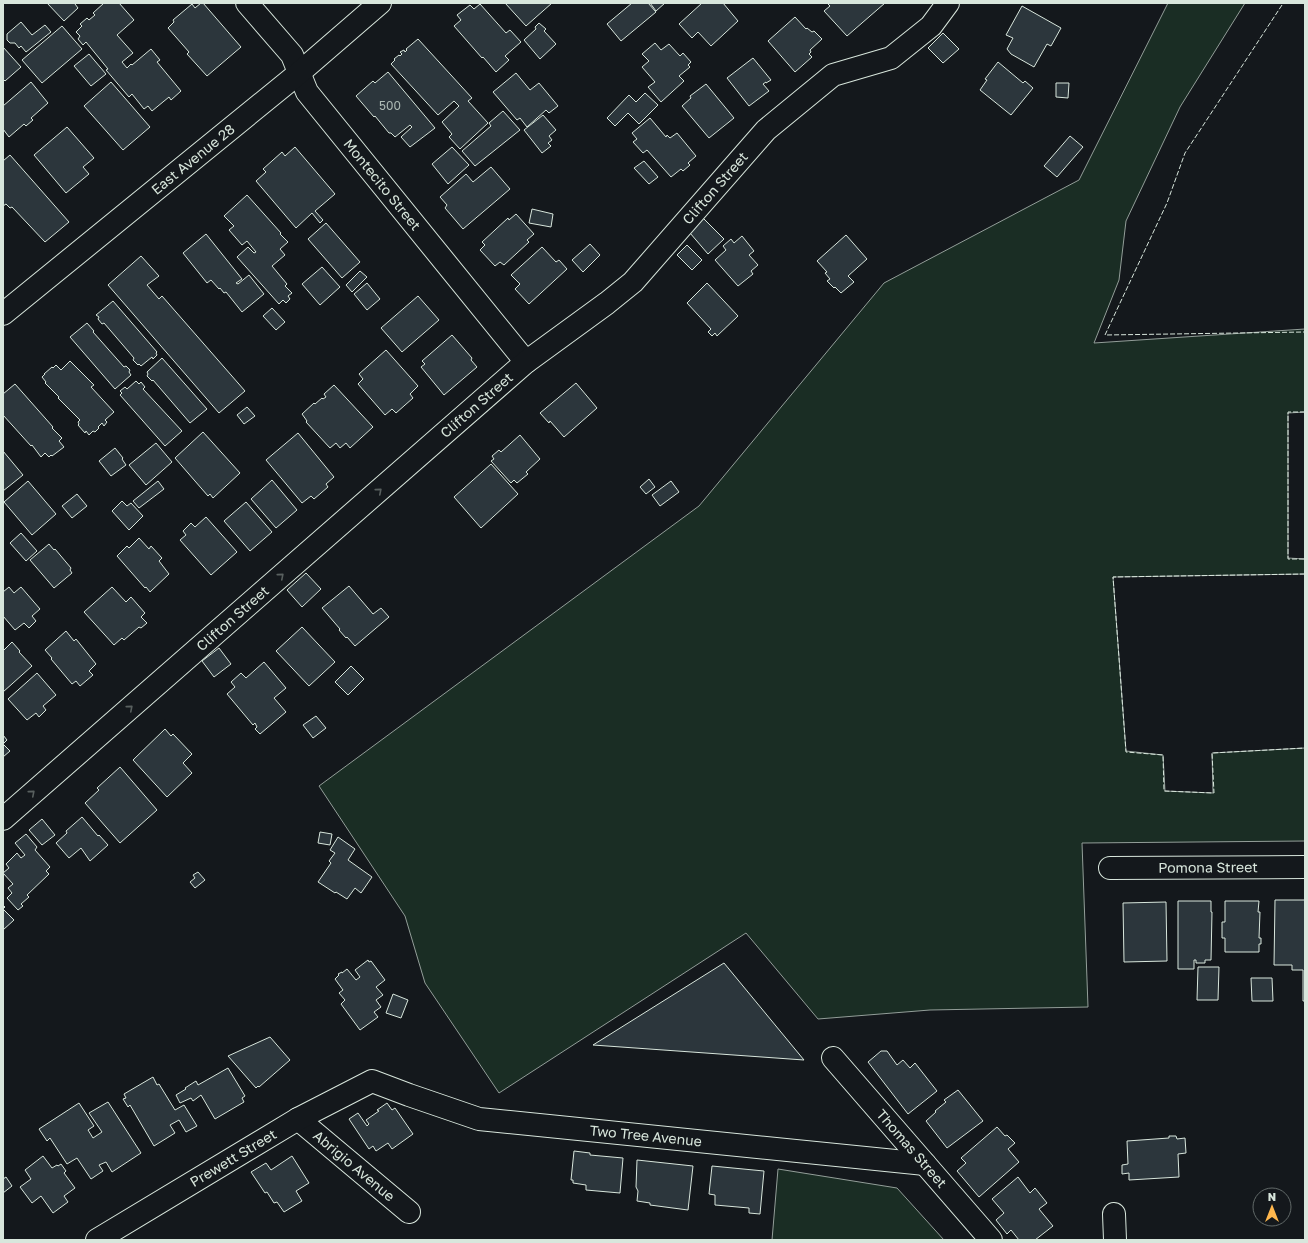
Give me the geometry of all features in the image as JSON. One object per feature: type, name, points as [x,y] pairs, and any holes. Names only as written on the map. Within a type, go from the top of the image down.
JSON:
[{"type":"street","name":"Montecito Street","points":[[247,3],[292,55],[307,92],[526,362]]},
{"type":"street","name":"East Avenue 28","points":[[3,314],[299,73],[380,3]]},
{"type":"street","name":"Clifton Street","points":[[3,819],[526,362],[633,282],[766,130],[833,75],[892,58],[931,26],[948,3]]},
{"type":"street","name":"Pomona Street","points":[[1110,868],[1305,867]]},
{"type":"street","name":"Thomas Street","points":[[834,1058],[991,1240]]},
{"type":"street","name":"Two Tree Avenue","points":[[372,1081],[479,1119],[925,1164]]},
{"type":"street","name":"Prewett Street","points":[[97,1240],[298,1119],[372,1081]]},
{"type":"street","name":"Abrigio Avenue","points":[[298,1119],[409,1212]]},
{"type":"street","points":[[1114,1214],[1115,1240]]},
{"type":"green space","points":[[1168,3],[1245,3],[1180,107],[1126,221],[1119,280],[1094,343],[1305,329],[1305,412],[1288,413],[1288,558],[1305,559],[1305,574],[1113,577],[1126,751],[1163,755],[1165,791],[1213,793],[1212,753],[1305,748],[1305,841],[1082,843],[1088,1007],[930,1010],[818,1019],[746,933],[499,1093],[425,983],[405,916],[319,786],[699,506],[884,283],[1079,180]]},
{"type":"green space","points":[[778,1169],[897,1188],[944,1240],[772,1240]]},
{"type":"building","points":[[47,3],[76,3],[75,4],[78,8],[64,21]]},
{"type":"building","points":[[104,3],[119,3],[134,20],[117,35],[133,53],[122,62],[127,68],[151,49],[160,60],[157,62],[181,91],[171,100],[169,97],[152,111],[148,106],[144,109],[132,94],[129,97],[106,70],[108,69],[86,42],[83,45],[78,39],[80,36],[76,32],[82,26],[80,24],[87,18],[89,20],[95,15],[93,13]]},
{"type":"building","points":[[203,3],[241,47],[207,76],[187,54],[189,52],[168,28],[174,22],[173,20],[192,4],[195,8]]},
{"type":"building","points":[[505,3],[552,3],[526,26]]},
{"type":"building","points":[[632,3],[648,3],[656,12],[621,41],[607,24]]},
{"type":"building","points":[[650,3],[665,3],[656,11]]},
{"type":"building","points":[[702,3],[723,3],[738,21],[711,46],[698,32],[692,38],[679,24]]},
{"type":"building","points":[[827,3],[885,3],[847,36],[824,11],[830,6]]},
{"type":"building","points":[[480,4],[506,33],[510,30],[521,42],[505,56],[509,60],[496,72],[454,26],[461,20],[457,15],[470,5],[474,9]]},
{"type":"building","points":[[1022,6],[1061,28],[1051,46],[1047,44],[1034,67],[1011,54],[1007,49],[1013,38],[1006,35]]},
{"type":"building","points":[[795,17],[806,29],[807,28],[812,32],[814,31],[822,39],[810,50],[811,52],[809,54],[812,57],[795,72],[768,41]]},
{"type":"building","points":[[21,22],[32,35],[45,25],[51,32],[26,52],[21,46],[19,48],[15,43],[10,43],[7,40],[7,34]]},
{"type":"building","points":[[539,23],[546,29],[544,31],[556,44],[540,59],[524,40],[536,29],[535,27]]},
{"type":"building","points":[[62,26],[82,49],[42,83],[22,60]]},
{"type":"building","points":[[943,33],[959,49],[943,63],[928,48]]},
{"type":"building","points":[[418,39],[472,98],[468,101],[488,123],[460,149],[449,137],[452,134],[442,122],[459,106],[454,101],[438,115],[391,64],[395,60],[394,59],[402,54],[400,52],[404,50],[405,52],[407,50],[406,49]]},
{"type":"building","points":[[655,43],[661,50],[669,44],[680,56],[683,53],[691,62],[688,65],[690,67],[679,76],[684,81],[661,102],[648,87],[655,82],[642,67],[649,61],[642,54]]},
{"type":"building","points":[[3,47],[21,67],[5,81],[3,79]]},
{"type":"building","points":[[89,54],[106,74],[91,86],[74,66]]},
{"type":"building","points":[[753,58],[771,80],[763,84],[769,91],[749,106],[727,78]]},
{"type":"building","points":[[998,62],[1023,83],[1025,81],[1033,88],[1011,115],[980,90],[987,80],[985,79]]},
{"type":"building","points":[[388,72],[435,128],[410,147],[401,137],[412,127],[410,125],[395,137],[389,133],[356,96],[373,81],[375,83]]},
{"type":"building","points":[[516,73],[530,90],[539,83],[558,106],[549,113],[546,110],[527,127],[520,118],[517,120],[493,92]]},
{"type":"building","points":[[31,82],[48,103],[31,118],[33,120],[26,126],[24,124],[9,137],[3,129],[3,106]]},
{"type":"building","points":[[111,82],[150,127],[123,150],[84,106]]},
{"type":"building","points":[[1056,83],[1069,83],[1068,98],[1056,97]]},
{"type":"building","points":[[706,84],[734,118],[709,138],[682,106],[691,98],[690,96]]},
{"type":"building","points":[[645,93],[658,105],[639,124],[628,113],[615,126],[607,118],[629,95],[636,102]]},
{"type":"building","points":[[503,111],[520,130],[475,166],[462,151],[491,126],[489,123]]},
{"type":"building","points":[[543,115],[556,130],[549,136],[552,140],[548,143],[551,146],[542,153],[524,130]]},
{"type":"building","points":[[650,118],[666,137],[667,135],[670,138],[677,133],[696,156],[688,163],[690,165],[683,171],[681,169],[671,177],[647,150],[643,153],[633,142],[637,139],[632,133]]},
{"type":"building","points":[[67,127],[94,158],[83,167],[89,174],[66,193],[34,155]]},
{"type":"building","points":[[1070,136],[1083,147],[1057,177],[1044,166]]},
{"type":"building","points":[[295,147],[335,194],[315,211],[323,220],[320,223],[312,213],[296,228],[256,181],[266,172],[263,169],[282,152],[285,156]]},
{"type":"building","points":[[452,147],[469,165],[448,184],[432,164]]},
{"type":"building","points":[[10,155],[69,222],[45,242],[12,207],[10,208],[6,204],[3,206],[3,161]]},
{"type":"building","points":[[644,161],[658,177],[649,184],[634,168]]},
{"type":"building","points":[[491,167],[510,189],[463,229],[445,208],[447,205],[440,197],[466,174],[473,182]]},
{"type":"building","points":[[247,195],[288,242],[280,249],[285,255],[272,266],[287,284],[285,286],[292,293],[288,296],[290,299],[286,303],[283,300],[279,304],[237,257],[248,247],[254,253],[256,252],[247,241],[242,245],[229,230],[234,226],[224,216]]},
{"type":"building","points":[[532,209],[553,214],[551,227],[529,223]]},
{"type":"building","points":[[516,214],[534,234],[527,240],[529,242],[504,265],[500,262],[495,266],[480,250],[485,245],[482,242],[508,218],[509,220]]},
{"type":"building","points":[[703,218],[724,239],[708,254],[690,233]]},
{"type":"building","points":[[326,223],[360,262],[342,278],[308,239]]},
{"type":"building","points":[[206,234],[242,279],[236,283],[238,284],[249,275],[264,294],[242,312],[226,292],[224,293],[220,288],[219,289],[211,280],[207,283],[183,253]]},
{"type":"building","points":[[846,235],[867,259],[848,276],[854,282],[841,293],[827,281],[830,279],[825,273],[827,272],[817,261]]},
{"type":"building","points":[[742,236],[754,251],[749,255],[758,265],[751,271],[753,274],[738,286],[715,260],[726,250],[723,246],[731,239],[734,243]]},
{"type":"building","points":[[590,244],[600,255],[583,272],[572,260]]},
{"type":"building","points":[[687,245],[702,260],[692,270],[677,255]]},
{"type":"building","points":[[542,247],[556,262],[559,260],[567,269],[529,304],[515,289],[520,284],[511,275]]},
{"type":"building","points":[[141,256],[159,276],[147,285],[159,299],[162,296],[245,391],[219,413],[108,285]]},
{"type":"building","points":[[322,267],[340,287],[320,305],[302,284]]},
{"type":"building","points":[[360,271],[367,277],[352,292],[346,285]]},
{"type":"building","points":[[367,283],[380,299],[367,310],[354,294]]},
{"type":"building","points":[[707,283],[738,316],[717,336],[715,333],[712,336],[708,332],[711,329],[687,303]]},
{"type":"building","points":[[418,296],[439,320],[402,352],[381,328]]},
{"type":"building","points":[[113,301],[157,352],[157,355],[153,359],[152,357],[141,366],[133,360],[134,358],[104,323],[102,324],[98,319],[99,317],[96,315]]},
{"type":"building","points":[[272,308],[285,322],[276,330],[263,316]]},
{"type":"building","points":[[87,323],[94,331],[93,332],[124,367],[126,366],[130,370],[129,372],[131,375],[115,389],[70,337]]},
{"type":"building","points":[[452,335],[472,358],[471,360],[477,367],[444,395],[421,367],[425,364],[422,361]]},
{"type":"building","points":[[386,350],[418,386],[410,394],[413,398],[396,413],[392,409],[385,415],[358,384],[363,379],[359,374]]},
{"type":"building","points":[[162,358],[207,409],[190,423],[153,380],[152,381],[147,376],[147,372]]},
{"type":"building","points":[[70,361],[94,385],[91,387],[114,412],[105,420],[107,422],[104,426],[102,423],[95,432],[93,431],[89,435],[86,431],[85,433],[78,425],[80,420],[58,398],[59,397],[45,383],[46,382],[42,377],[52,367],[53,368],[56,365],[61,370]]},
{"type":"building","points":[[136,381],[139,384],[141,382],[145,387],[143,389],[182,431],[165,446],[120,395],[122,393],[120,391],[125,387],[127,389]]},
{"type":"building","points":[[576,383],[597,408],[564,437],[550,421],[549,423],[540,413]]},
{"type":"building","points":[[15,384],[62,438],[59,441],[64,447],[52,456],[51,455],[49,457],[45,453],[41,457],[32,445],[31,446],[3,415],[3,394]]},
{"type":"building","points":[[334,385],[373,427],[350,448],[346,443],[340,448],[336,443],[330,448],[306,422],[307,421],[302,414],[314,403],[315,404],[322,398],[323,399],[326,397],[324,394]]},
{"type":"building","points":[[247,407],[255,416],[244,424],[237,415]]},
{"type":"building","points":[[203,432],[240,473],[213,498],[210,494],[208,496],[175,458]]},
{"type":"building","points":[[298,433],[334,477],[326,484],[328,487],[314,499],[311,496],[302,503],[266,460]]},
{"type":"building","points":[[520,435],[540,459],[526,472],[528,474],[517,483],[514,480],[511,483],[491,461],[494,459],[492,456],[499,450],[501,452]]},
{"type":"building","points":[[156,443],[172,462],[146,485],[129,465]]},
{"type":"building","points":[[115,448],[123,458],[122,459],[126,465],[111,476],[99,461]]},
{"type":"building","points":[[3,451],[23,475],[3,491]]},
{"type":"building","points":[[491,464],[518,494],[481,528],[454,497]]},
{"type":"building","points":[[649,479],[655,487],[646,494],[640,487]]},
{"type":"building","points":[[272,480],[297,510],[276,528],[251,499]]},
{"type":"building","points":[[28,481],[56,514],[32,535],[4,502]]},
{"type":"building","points":[[158,481],[164,489],[139,508],[133,501]]},
{"type":"building","points":[[671,481],[679,492],[660,506],[652,495]]},
{"type":"building","points":[[77,494],[87,506],[72,518],[62,506]]},
{"type":"building","points":[[122,501],[127,506],[131,503],[143,516],[129,530],[112,511]]},
{"type":"building","points":[[246,502],[272,532],[250,551],[224,521]]},
{"type":"building","points":[[206,517],[237,552],[211,575],[180,540],[186,535],[183,531],[191,523],[195,527]]},
{"type":"building","points":[[21,533],[37,551],[26,561],[10,543]]},
{"type":"building","points":[[139,538],[149,549],[151,546],[162,558],[159,561],[169,574],[150,592],[117,556],[127,546],[129,548]]},
{"type":"building","points":[[49,544],[71,568],[70,570],[72,573],[54,588],[30,560]]},
{"type":"building","points":[[306,573],[321,589],[302,607],[287,590]]},
{"type":"building","points":[[349,586],[373,614],[381,608],[389,617],[355,646],[339,630],[340,629],[322,608]]},
{"type":"building","points":[[9,587],[14,593],[21,587],[40,609],[32,616],[36,621],[29,628],[24,623],[15,630],[3,616],[3,592]]},
{"type":"building","points":[[112,587],[126,602],[131,597],[145,613],[141,617],[147,623],[141,628],[139,627],[124,640],[122,638],[114,645],[84,612]]},
{"type":"building","points":[[302,627],[335,662],[309,686],[276,651]]},
{"type":"building","points":[[66,631],[74,641],[76,639],[96,664],[89,671],[93,675],[80,686],[76,681],[72,684],[45,650]]},
{"type":"building","points":[[12,642],[32,666],[3,692],[3,651]]},
{"type":"building","points":[[219,648],[231,664],[214,677],[202,661]]},
{"type":"building","points":[[264,662],[286,688],[274,698],[286,712],[260,734],[255,729],[257,727],[255,723],[253,725],[227,694],[235,687],[231,682],[241,673],[246,678]]},
{"type":"building","points":[[351,666],[364,679],[348,695],[335,682]]},
{"type":"building","points":[[37,673],[56,695],[43,706],[46,710],[39,717],[36,713],[27,720],[8,699]]},
{"type":"building","points":[[316,716],[326,728],[313,738],[303,725]]},
{"type":"building","points":[[165,729],[171,736],[173,734],[192,754],[183,763],[192,773],[167,797],[133,760]]},
{"type":"building","points":[[3,735],[7,740],[3,744]]},
{"type":"building","points":[[3,744],[10,751],[3,757]]},
{"type":"building","points":[[120,767],[157,810],[120,843],[85,803],[99,790],[97,788]]},
{"type":"building","points":[[82,817],[98,836],[99,835],[108,845],[90,861],[81,848],[69,858],[56,843],[67,833],[66,831]]},
{"type":"building","points":[[42,819],[55,835],[42,845],[29,830]]},
{"type":"building","points":[[320,832],[332,834],[330,845],[318,843]]},
{"type":"building","points":[[26,834],[37,847],[35,850],[50,867],[46,871],[49,874],[27,895],[29,897],[21,904],[23,906],[18,910],[7,898],[12,893],[8,888],[13,884],[3,873],[9,868],[6,864],[17,853],[21,858],[25,855],[15,843]]},
{"type":"building","points":[[338,837],[355,849],[348,860],[372,877],[361,893],[355,888],[347,899],[318,882],[331,863],[329,861],[335,853],[330,850]]},
{"type":"building","points":[[198,872],[205,880],[195,888],[190,882],[195,878],[193,875]]},
{"type":"building","points":[[1275,900],[1305,900],[1305,1001],[1303,1001],[1303,970],[1292,970],[1292,965],[1274,965]]},
{"type":"building","points":[[1178,901],[1211,901],[1211,960],[1205,960],[1205,963],[1196,963],[1196,960],[1194,960],[1194,969],[1178,969]]},
{"type":"building","points":[[1225,901],[1259,901],[1259,938],[1261,938],[1261,944],[1259,944],[1259,952],[1225,952],[1225,938],[1222,938],[1222,922],[1225,922]]},
{"type":"building","points":[[1166,902],[1167,961],[1124,962],[1123,903]]},
{"type":"building","points":[[3,909],[14,920],[3,930]]},
{"type":"building","points":[[368,960],[369,962],[371,961],[385,980],[376,987],[383,995],[376,1000],[381,1007],[374,1012],[378,1017],[360,1030],[341,1004],[345,1000],[339,993],[343,990],[335,979],[339,975],[338,974],[347,969],[356,980],[360,977],[355,970]]},
{"type":"building","points":[[724,963],[804,1060],[593,1045]]},
{"type":"building","points":[[1198,967],[1219,967],[1218,1000],[1197,1000]]},
{"type":"building","points":[[1251,978],[1272,978],[1273,1001],[1252,1001]]},
{"type":"building","points":[[393,994],[408,1000],[401,1018],[386,1013]]},
{"type":"building","points":[[270,1037],[290,1060],[256,1088],[228,1056]]},
{"type":"building","points":[[881,1051],[887,1051],[897,1065],[903,1060],[910,1068],[915,1063],[937,1091],[908,1114],[868,1062]]},
{"type":"building","points":[[228,1068],[245,1096],[242,1098],[244,1102],[215,1119],[201,1095],[193,1101],[191,1098],[180,1103],[176,1095],[186,1089],[185,1088],[196,1081],[198,1085]]},
{"type":"building","points":[[153,1077],[175,1110],[184,1105],[197,1126],[186,1132],[179,1120],[170,1125],[175,1133],[154,1146],[130,1105],[128,1107],[123,1099],[126,1098],[124,1094]]},
{"type":"building","points":[[958,1090],[983,1121],[947,1148],[926,1121],[946,1102],[944,1100]]},
{"type":"building","points":[[108,1102],[141,1153],[112,1172],[106,1162],[99,1165],[103,1171],[91,1179],[77,1158],[67,1164],[50,1138],[47,1141],[39,1129],[79,1103],[94,1126],[88,1130],[93,1138],[102,1132],[89,1113]]},
{"type":"building","points":[[387,1103],[392,1110],[395,1108],[413,1134],[392,1149],[388,1143],[376,1151],[373,1146],[369,1149],[349,1119],[358,1113],[367,1126],[369,1124],[366,1120]]},
{"type":"building","points":[[997,1127],[1005,1136],[1007,1135],[1015,1143],[1008,1149],[1019,1162],[979,1197],[957,1171],[966,1163],[961,1158]]},
{"type":"building","points":[[1169,1136],[1176,1136],[1177,1139],[1185,1138],[1186,1153],[1178,1154],[1179,1177],[1129,1180],[1129,1173],[1122,1174],[1122,1165],[1128,1164],[1127,1141],[1169,1138]]},
{"type":"building","points":[[574,1151],[590,1153],[590,1155],[623,1158],[620,1193],[586,1190],[586,1185],[573,1183],[573,1180],[571,1180]]},
{"type":"building","points":[[43,1156],[52,1168],[61,1164],[66,1171],[64,1173],[75,1188],[64,1196],[68,1202],[53,1213],[41,1196],[32,1203],[20,1187],[31,1179],[25,1170]]},
{"type":"building","points":[[292,1156],[309,1183],[296,1191],[302,1201],[284,1212],[277,1202],[274,1203],[267,1192],[265,1193],[251,1172],[266,1163],[271,1170]]},
{"type":"building","points":[[637,1160],[693,1166],[688,1210],[650,1205],[650,1203],[637,1201]]},
{"type":"building","points":[[712,1166],[764,1171],[760,1214],[749,1213],[749,1208],[715,1205],[715,1195],[709,1194]]},
{"type":"building","points":[[6,1177],[12,1186],[3,1193],[3,1179]]},
{"type":"building","points":[[1018,1177],[1030,1193],[1035,1188],[1047,1203],[1039,1209],[1053,1226],[1035,1240],[1019,1240],[1011,1230],[1007,1234],[996,1220],[1004,1213],[992,1199]]},
{"type":"fence","points":[[1282,5],[1185,153],[1167,203],[1105,335],[1305,332]]},
{"type":"fence","points":[[1305,412],[1288,412],[1288,559],[1305,559]]},
{"type":"fence","points":[[1305,574],[1113,577],[1126,752],[1163,755],[1164,791],[1214,793],[1212,753],[1305,748]]}]
